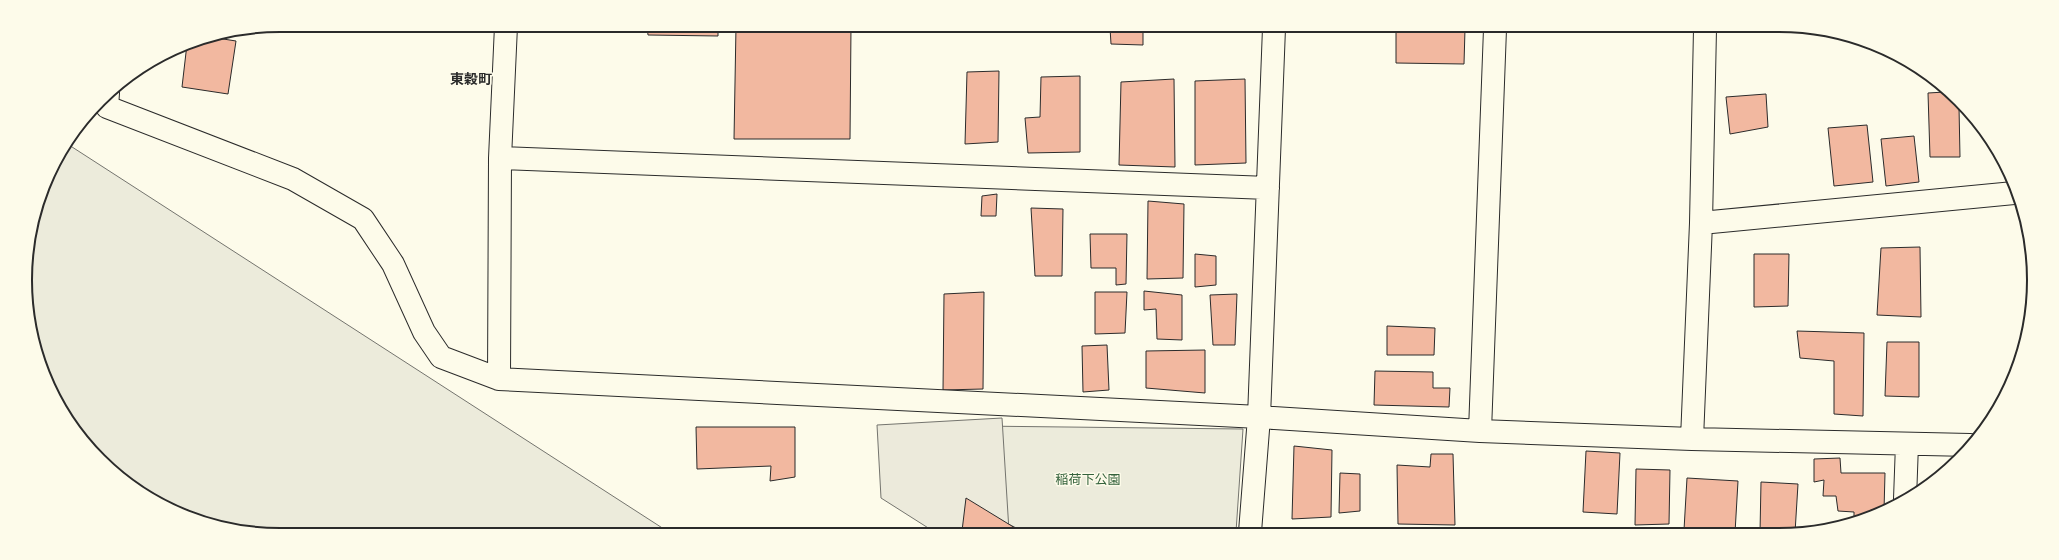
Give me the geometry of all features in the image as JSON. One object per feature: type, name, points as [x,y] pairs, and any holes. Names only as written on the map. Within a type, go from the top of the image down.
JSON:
[{"type":"street","points":[[499,379],[500,158],[506,32]]},
{"type":"street","points":[[1250,528],[1258,417],[1274,32]]},
{"type":"street","points":[[1480,431],[1495,32]]},
{"type":"street","points":[[1692,439],[1701,223],[1705,32]]},
{"type":"street","points":[[107,103],[107,107],[293,179],[363,219],[393,264],[424,332],[441,357],[499,379],[1258,417],[1480,431],[1692,439],[1964,445]]},
{"type":"street","points":[[500,158],[1268,188]]},
{"type":"street","points":[[1701,223],[2011,193]]},
{"type":"street","points":[[1905,494],[1907,444]]},
{"type":"green space","points":[[71,146],[662,528],[280,528],[248,526],[216,520],[200,515],[156,495],[142,486],[116,466],[83,431],[65,404],[58,390],[40,344],[34,312],[32,280],[34,248],[40,216],[45,200],[58,170]]},
{"type":"green space","name":"稲荷下公園","points":[[977,426],[1243,429],[1236,528],[1017,528],[980,511]]},
{"type":"shaded area","points":[[1002,418],[1009,528],[928,528],[881,498],[877,425]]},
{"type":"building","points":[[648,32],[718,32],[718,36],[648,35]]},
{"type":"building","points":[[736,32],[851,32],[850,139],[734,139]]},
{"type":"building","points":[[1110,32],[1143,32],[1143,45],[1111,44]]},
{"type":"building","points":[[1396,32],[1465,32],[1464,64],[1396,63]]},
{"type":"building","points":[[222,39],[236,41],[228,94],[182,87],[186,51],[216,40]]},
{"type":"building","points":[[999,71],[998,142],[965,144],[967,72]]},
{"type":"building","points":[[1080,76],[1080,152],[1028,153],[1025,118],[1040,117],[1041,77]]},
{"type":"building","points":[[1174,79],[1175,167],[1119,165],[1121,82]]},
{"type":"building","points":[[1245,79],[1246,163],[1195,165],[1195,81]]},
{"type":"building","points":[[1941,92],[1959,110],[1960,157],[1930,157],[1928,93]]},
{"type":"building","points":[[1766,94],[1768,127],[1730,134],[1726,97]]},
{"type":"building","points":[[1867,125],[1873,182],[1834,186],[1828,128]]},
{"type":"building","points":[[1914,136],[1919,182],[1886,186],[1881,139]]},
{"type":"building","points":[[997,194],[996,216],[981,216],[982,196]]},
{"type":"building","points":[[1148,201],[1184,204],[1183,278],[1147,279]]},
{"type":"building","points":[[1031,208],[1063,209],[1062,276],[1035,276]]},
{"type":"building","points":[[1090,234],[1127,234],[1126,284],[1116,285],[1116,268],[1091,268]]},
{"type":"building","points":[[1920,247],[1921,317],[1877,315],[1881,248]]},
{"type":"building","points":[[1195,254],[1216,256],[1216,285],[1195,287]]},
{"type":"building","points":[[1754,254],[1789,254],[1788,306],[1754,307]]},
{"type":"building","points":[[1144,291],[1182,295],[1182,340],[1157,339],[1156,309],[1144,310]]},
{"type":"building","points":[[984,292],[983,389],[943,390],[944,294]]},
{"type":"building","points":[[1095,292],[1127,292],[1125,333],[1095,334]]},
{"type":"building","points":[[1237,294],[1235,345],[1213,345],[1210,295]]},
{"type":"building","points":[[1387,326],[1435,328],[1434,355],[1387,355]]},
{"type":"building","points":[[1797,331],[1864,333],[1863,416],[1834,414],[1834,361],[1800,358]]},
{"type":"building","points":[[1887,342],[1919,342],[1919,397],[1885,396]]},
{"type":"building","points":[[1107,345],[1109,390],[1083,392],[1082,346]]},
{"type":"building","points":[[1205,350],[1205,393],[1146,388],[1146,351]]},
{"type":"building","points":[[1375,371],[1433,372],[1433,388],[1450,388],[1449,407],[1374,405]]},
{"type":"building","points":[[696,427],[795,427],[795,477],[770,481],[771,466],[697,469]]},
{"type":"building","points":[[1294,446],[1332,450],[1331,517],[1292,519]]},
{"type":"building","points":[[1586,451],[1620,453],[1617,514],[1583,512]]},
{"type":"building","points":[[1431,454],[1453,454],[1455,525],[1398,524],[1397,465],[1430,467]]},
{"type":"building","points":[[1840,458],[1841,473],[1885,473],[1884,504],[1854,517],[1854,512],[1838,511],[1836,496],[1823,496],[1824,480],[1814,482],[1814,459]]},
{"type":"building","points":[[1636,469],[1670,470],[1669,524],[1635,525]]},
{"type":"building","points":[[1340,473],[1360,474],[1360,511],[1339,513]]},
{"type":"building","points":[[1687,478],[1738,481],[1735,528],[1684,528]]},
{"type":"building","points":[[1761,482],[1798,484],[1795,527],[1760,528]]},
{"type":"building","points":[[966,498],[1015,528],[962,528]]},
{"type":"district","name":"東穀町","points":[[471,79]]}]
